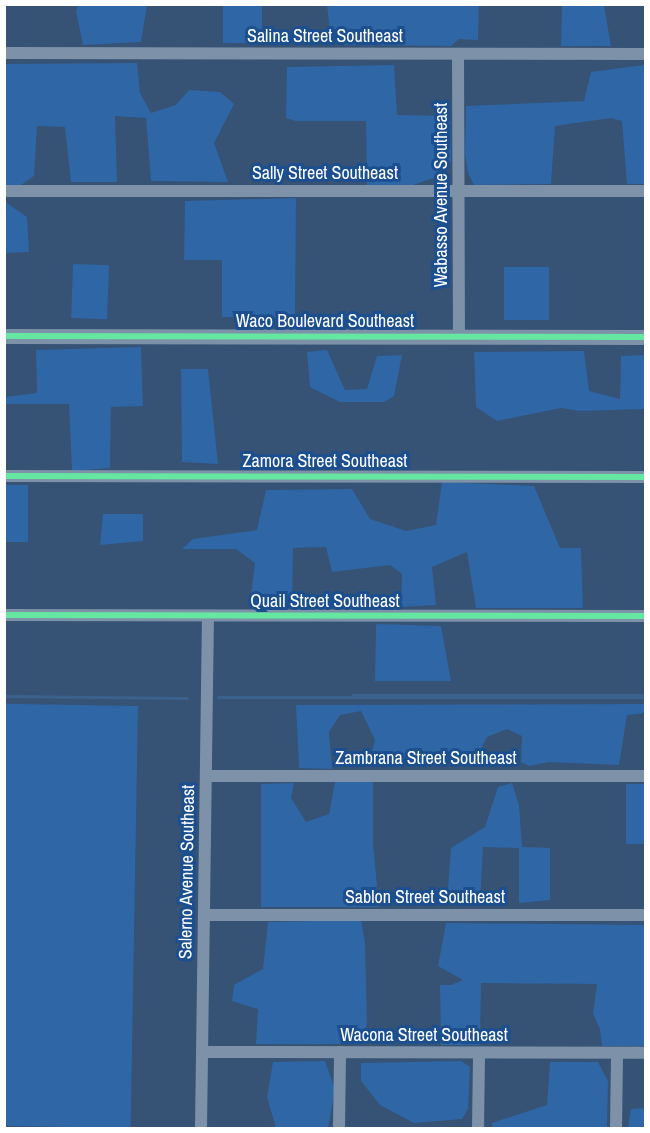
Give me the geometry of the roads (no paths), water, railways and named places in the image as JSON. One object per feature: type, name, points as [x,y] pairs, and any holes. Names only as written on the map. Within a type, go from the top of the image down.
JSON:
[{"type":"street","name":"Salina Street Southeast","points":[[4,53],[645,54]]},
{"type":"street","name":"Wabasso Avenue Southeast","points":[[458,54],[459,337]]},
{"type":"street","name":"Sally Street Southeast","points":[[4,191],[645,191]]},
{"type":"street","name":"Waco Boulevard Southeast","points":[[4,336],[645,337]]},
{"type":"street","name":"Zamora Street Southeast","points":[[4,476],[645,477]]},
{"type":"street","name":"Quail Street Southeast","points":[[4,615],[645,616]]},
{"type":"street","name":"Salerno Avenue Southeast","points":[[201,1128],[208,615]]},
{"type":"street","name":"Zambrana Street Southeast","points":[[206,776],[645,776]]},
{"type":"street","name":"Sablon Street Southeast","points":[[205,915],[645,915]]},
{"type":"street","name":"Wacona Street Southeast","points":[[202,1052],[645,1053]]},
{"type":"street","points":[[339,1128],[340,1053]]},
{"type":"street","points":[[478,1128],[479,1053]]},
{"type":"street","points":[[616,1128],[617,1053]]},
{"type":"waterway","points":[[4,696],[187,698]]},
{"type":"waterway","points":[[218,697],[354,697]]}]
